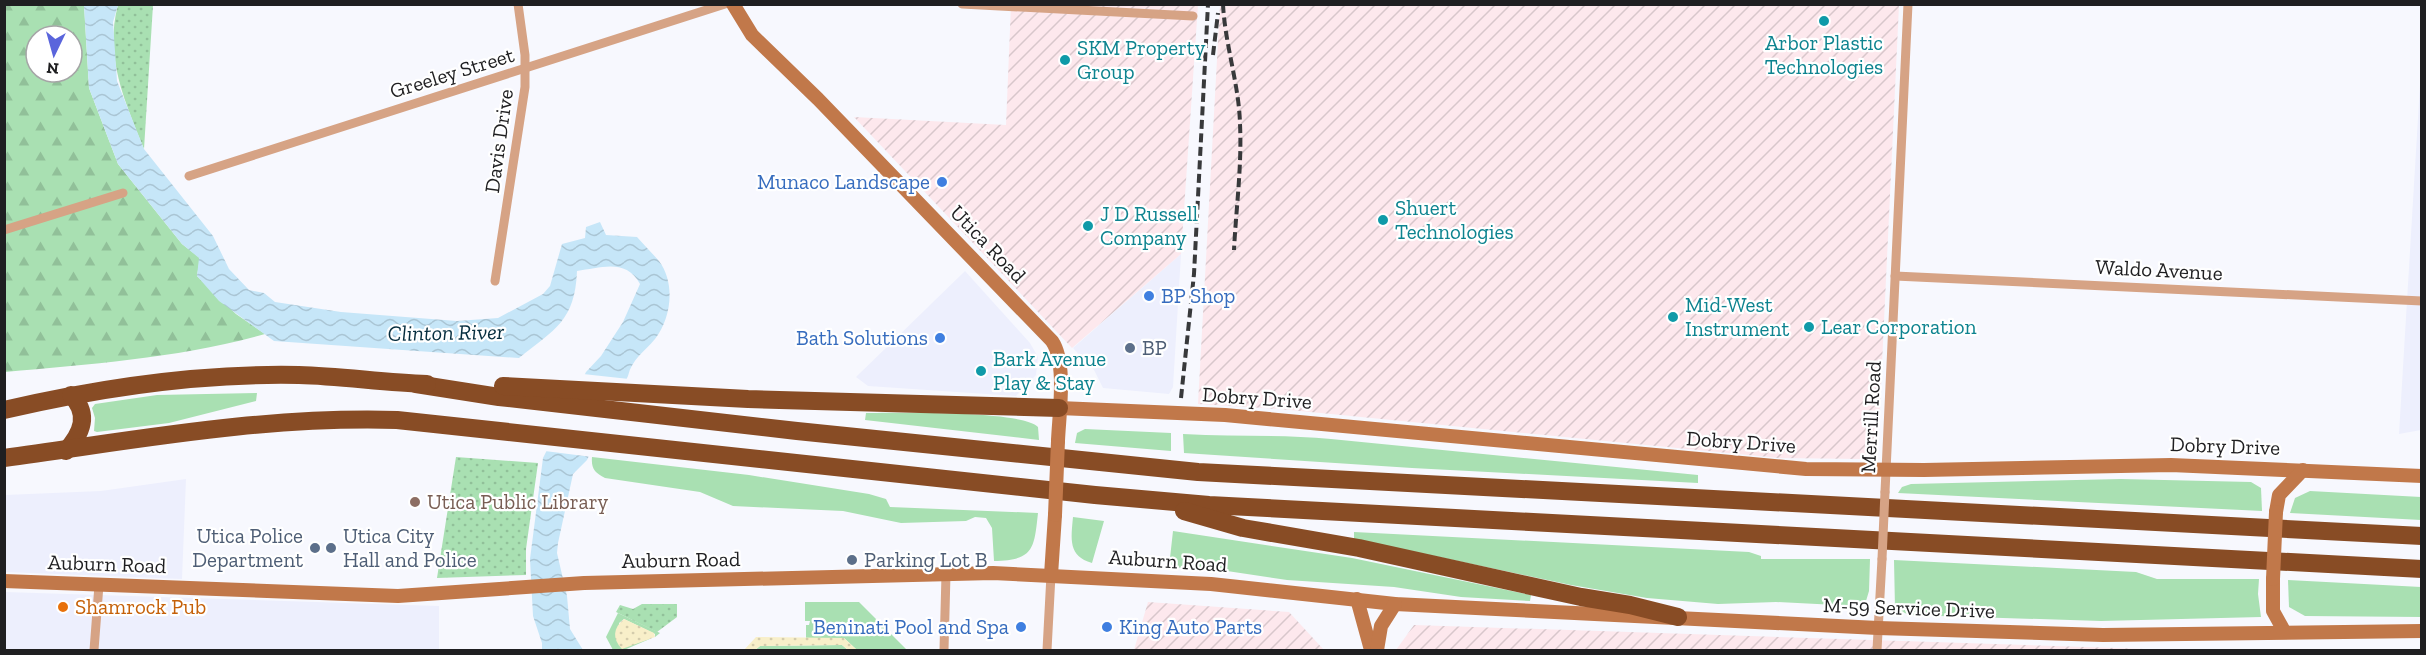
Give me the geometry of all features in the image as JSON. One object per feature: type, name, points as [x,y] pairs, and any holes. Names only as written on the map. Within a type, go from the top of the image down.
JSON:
[{"type":"highway","points":[[4,410],[71,395],[162,381],[300,375],[572,396],[624,391],[738,399],[1059,408]]},
{"type":"highway","points":[[66,451],[81,432],[83,422],[80,405],[71,395]]},
{"type":"highway","points":[[572,396],[614,410],[999,453],[1198,472],[2421,536]]},
{"type":"highway","points":[[4,458],[66,451],[211,428],[318,419],[418,422],[1145,500],[1320,513],[2421,569]]},
{"type":"highway","points":[[1145,500],[1243,528],[1359,548],[1581,597],[1630,604],[1678,617]]},
{"type":"street","name":"Davis Drive","points":[[495,281],[521,120],[526,69],[518,4]]},
{"type":"street","name":"Greeley Street","points":[[189,176],[725,4]]},
{"type":"street","name":"Utica Road","points":[[733,4],[752,35],[818,99],[1057,348],[1060,365],[1059,408],[1051,575]]},
{"type":"street","points":[[962,4],[1193,16]]},
{"type":"street","name":"Merrill Road","points":[[1877,651],[1908,4]]},
{"type":"street","points":[[4,230],[123,193]]},
{"type":"street","name":"Waldo Avenue","points":[[1895,276],[2421,301]]},
{"type":"street","name":"Dobry Drive","points":[[1059,408],[1301,422],[1758,466],[1886,470],[2115,465],[2421,476]]},
{"type":"street","points":[[2284,631],[2273,611],[2276,512],[2279,495],[2303,470]]},
{"type":"street","points":[[944,651],[946,574]]},
{"type":"street","name":"Auburn Road","points":[[4,581],[361,596],[429,596],[584,583],[946,574],[1051,575],[1211,584],[1395,604]]},
{"type":"street","points":[[1047,651],[1051,575]]},
{"type":"street","points":[[94,651],[99,585]]},
{"type":"street","points":[[1357,599],[1371,651]]},
{"type":"street","points":[[1377,651],[1381,626],[1395,604]]},
{"type":"street","name":"M-59 Service Drive","points":[[1395,604],[1878,628],[2103,634],[2284,631],[2421,632]]},
{"type":"shaded area","points":[[1011,5],[1198,5],[1181,254],[1072,348],[854,117],[1006,125]]},
{"type":"shaded area","points":[[1220,5],[1899,5],[1879,427],[1873,451],[1861,459],[1779,458],[1280,409],[1198,404]]},
{"type":"shaded area","points":[[2421,68],[2421,430],[2399,434]]},
{"type":"shaded area","points":[[1181,254],[1173,387],[1169,394],[1103,388],[1094,370],[1073,348]]},
{"type":"shaded area","points":[[965,271],[1030,343],[1038,357],[1036,375],[1016,396],[868,386],[856,377]]},
{"type":"shaded area","points":[[186,479],[182,579],[5,572],[5,495],[101,491]]},
{"type":"shaded area","points":[[5,592],[439,606],[439,650],[5,650]]},
{"type":"shaded area","points":[[1148,602],[1289,612],[1324,650],[1134,650]]},
{"type":"shaded area","points":[[1414,625],[2176,650],[1396,650]]},
{"type":"green space","points":[[5,5],[84,5],[89,88],[118,164],[182,244],[200,258],[197,276],[236,314],[265,334],[201,349],[103,363],[5,372]]},
{"type":"green space","points":[[118,5],[153,5],[144,149],[124,96],[115,61],[113,42]]},
{"type":"green space","points":[[257,393],[256,401],[169,423],[94,431],[95,418],[92,408],[95,404],[157,395]]},
{"type":"green space","points":[[866,413],[929,413],[1008,418],[1038,427],[1039,440],[865,420]]},
{"type":"green space","points":[[1085,429],[1171,433],[1171,451],[1075,443],[1077,433]]},
{"type":"green space","points":[[1183,434],[1331,439],[1698,475],[1698,483],[1184,453]]},
{"type":"green space","points":[[456,457],[538,463],[526,549],[526,575],[437,578]]},
{"type":"green space","points":[[592,457],[749,475],[869,494],[886,499],[890,507],[1038,513],[1035,536],[1030,550],[1024,555],[994,561],[992,528],[986,518],[975,517],[966,521],[901,523],[843,511],[733,506],[700,492],[605,478],[594,470]]},
{"type":"green space","points":[[2121,479],[2251,482],[2261,488],[2262,511],[1898,493],[1902,487],[1911,484]]},
{"type":"green space","points":[[2310,491],[2421,497],[2421,520],[2290,513],[2295,498]]},
{"type":"green space","points":[[1073,517],[1104,521],[1092,563],[1084,560],[1075,551],[1072,539]]},
{"type":"green space","points":[[1173,531],[1352,558],[1531,595],[1530,601],[1461,597],[1394,587],[1287,580],[1227,571],[1169,567]]},
{"type":"green space","points":[[1354,532],[1749,552],[1761,556],[1761,559],[1870,559],[1869,591],[1866,601],[1856,606],[1776,602],[1718,604],[1647,598],[1571,585],[1354,539]]},
{"type":"green space","points":[[1894,560],[2136,572],[2157,579],[2259,579],[2261,617],[2101,621],[1909,615],[1895,608]]},
{"type":"green space","points":[[2288,580],[2421,587],[2421,617],[2305,616],[2289,607]]},
{"type":"green space","points":[[805,602],[859,602],[907,650],[857,650],[844,638],[806,638],[806,625],[809,625],[810,621],[805,621]]},
{"type":"green space","points":[[642,604],[677,604],[677,617],[657,632],[616,612],[620,605],[633,609]]},
{"type":"green space","points":[[618,613],[660,633],[655,637],[655,634],[624,619],[619,623],[620,647],[652,638],[624,650],[613,650],[606,637]]},
{"type":"green space","points":[[842,645],[848,650],[755,650],[760,646]]},
{"type":"sand","points":[[624,619],[654,633],[655,637],[622,649],[615,634]]},
{"type":"sand","points":[[756,637],[844,638],[857,650],[848,650],[842,645],[760,646],[755,650],[744,650]]},
{"type":"water","name":"Clinton River","points":[[84,5],[118,5],[113,22],[117,81],[144,149],[213,236],[229,269],[249,290],[264,293],[275,302],[341,312],[457,321],[498,318],[543,294],[550,286],[562,244],[585,238],[586,227],[600,222],[606,235],[637,237],[659,261],[668,280],[669,290],[665,321],[655,339],[632,365],[587,460],[573,474],[558,543],[557,553],[567,596],[570,629],[583,650],[542,650],[533,616],[530,559],[543,458],[586,372],[601,356],[623,322],[640,284],[634,276],[628,271],[612,267],[577,271],[572,302],[561,322],[519,358],[274,341],[219,301],[197,276],[199,258],[182,244],[118,164],[89,88]]},
{"type":"pier","points":[[583,374],[629,379],[592,457],[545,451]]},
{"type":"railway","points":[[1181,398],[1194,274],[1208,4]]},
{"type":"railway","points":[[1223,4],[1240,124],[1240,172],[1234,250]]},
{"type":"railway","points":[[1213,55],[1218,13]]},
{"type":"place","name":"Arbor Plastic Technologies","points":[[1824,21]]},
{"type":"place","name":"SKM Property Group","points":[[1065,60]]},
{"type":"place","name":"Munaco Landscape","points":[[942,182]]},
{"type":"place","name":"Shuert Technologies","points":[[1383,220]]},
{"type":"place","name":"J D Russell Company","points":[[1088,226]]},
{"type":"place","name":"BP Shop","points":[[1149,296]]},
{"type":"place","name":"Mid-West Instrument","points":[[1673,317]]},
{"type":"place","name":"Lear Corporation","points":[[1809,327]]},
{"type":"place","name":"Bath Solutions","points":[[940,338]]},
{"type":"place","name":"BP","points":[[1130,348]]},
{"type":"place","name":"Bark Avenue Play & Stay","points":[[981,371]]},
{"type":"place","name":"Utica Public Library","points":[[415,502]]},
{"type":"place","name":"Utica Police Department","points":[[315,548]]},
{"type":"place","name":"Utica City Hall and Police","points":[[331,548]]},
{"type":"place","name":"Parking Lot B","points":[[852,560]]},
{"type":"place","name":"Shamrock Pub","points":[[63,607]]},
{"type":"place","name":"Beninati Pool and Spa","points":[[1021,627]]},
{"type":"place","name":"King Auto Parts","points":[[1107,627]]}]
